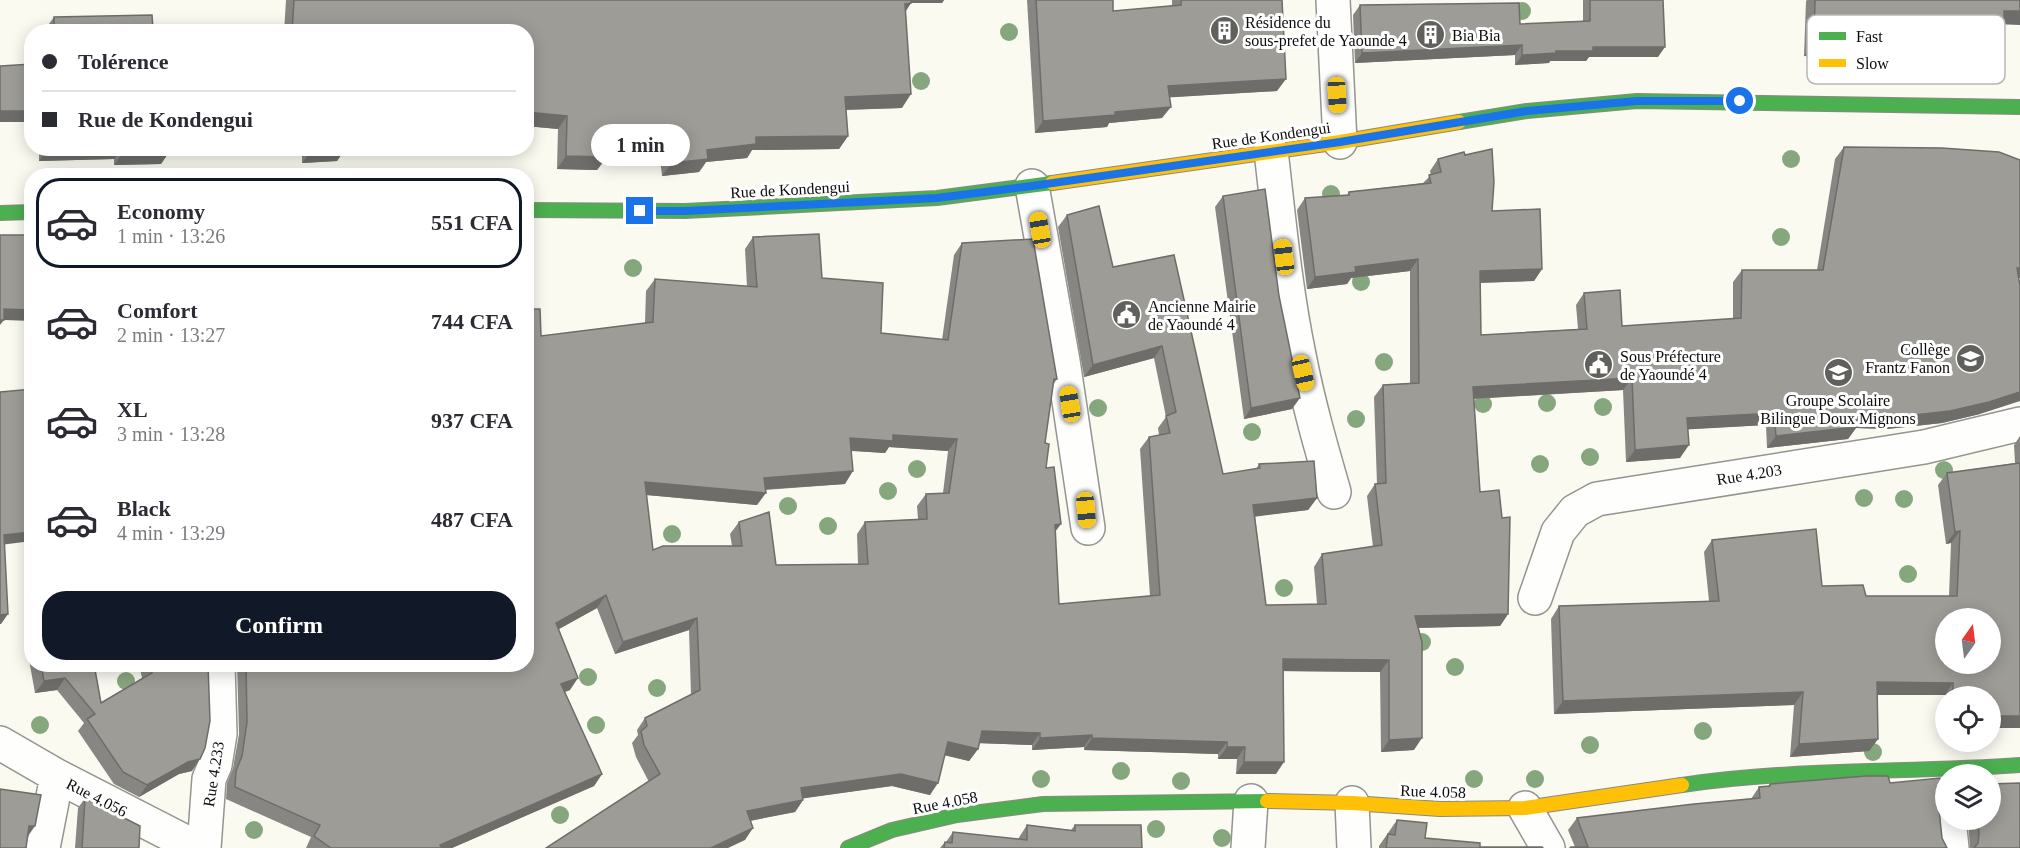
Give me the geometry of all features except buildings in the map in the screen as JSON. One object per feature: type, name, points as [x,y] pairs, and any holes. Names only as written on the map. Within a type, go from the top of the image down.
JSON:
[{"type":"main road","name":"Rue de Kondengui","points":[[534,210],[685,211],[937,198],[1340,142],[1527,111],[1637,101],[2020,107]]},
{"type":"main road","points":[[0,213],[24,212]]},
{"type":"main road","name":"Rue 4.058","points":[[2001,767],[2020,765]]},
{"type":"main road","name":"Rue 4.058","points":[[848,848],[892,830],[946,818],[1043,804],[1251,801],[1352,803],[1440,809],[1525,808],[1695,783],[1857,770],[1935,772]]},
{"type":"street","points":[[1333,0],[1340,142]]},
{"type":"street","points":[[1271,152],[1289,299],[1299,354],[1334,492]]},
{"type":"street","points":[[1032,186],[1063,361],[1088,528]]},
{"type":"street","name":"Rue 4.203","points":[[1535,598],[1558,532],[1575,511],[1597,498],[1924,447],[2020,424]]},
{"type":"street","name":"Rue 4.233","points":[[204,848],[209,779],[215,765],[220,734],[218,672]]},
{"type":"street","name":"Rue 4.056","points":[[0,742],[57,776],[196,848]]},
{"type":"street","points":[[43,848],[57,776]]},
{"type":"street","points":[[1248,848],[1251,801]]},
{"type":"street","points":[[1352,803],[1354,848]]},
{"type":"street","points":[[1525,808],[1548,848]]},
{"type":"street","points":[[1950,830],[1952,848]]},
{"type":"traffic: fast","points":[[1459,122],[1527,111],[1637,101],[2020,107]]},
{"type":"traffic: fast","points":[[534,210],[685,211],[937,198],[1052,183]]},
{"type":"traffic: fast","points":[[0,213],[24,212]]},
{"type":"traffic: fast","points":[[1682,785],[1808,773],[2020,765]]},
{"type":"traffic: fast","points":[[848,848],[892,830],[957,815],[1043,804],[1267,801]]},
{"type":"traffic: slow","points":[[1052,183],[1340,142],[1459,122]]},
{"type":"traffic: slow","points":[[1267,801],[1352,803],[1440,809],[1525,808],[1682,785]]},
{"type":"place","name":"Résidence du sous-prefet de Yaounde 4","points":[[1224,31]]},
{"type":"place","name":"Bia Bia","points":[[1431,35]]},
{"type":"place","name":"Ancienne Mairie de Yaoundé 4","points":[[1127,315]]},
{"type":"place","name":"Collège Frantz Fanon","points":[[1971,358]]},
{"type":"place","name":"Sous Préfecture de Yaoundé 4","points":[[1599,365]]},
{"type":"place","name":"Groupe Scolaire Bilingue Doux Mignons","points":[[1838,372]]},
{"type":"route","points":[[640,211],[685,211],[937,198],[1340,142],[1527,111],[1637,101],[1740,101]]}]
